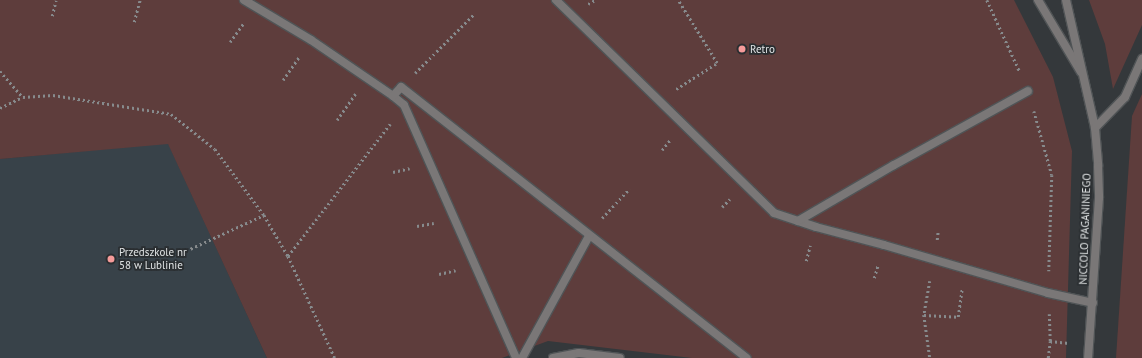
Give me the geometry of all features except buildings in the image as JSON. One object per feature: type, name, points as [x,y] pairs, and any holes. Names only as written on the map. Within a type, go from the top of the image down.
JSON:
[{"type":"street","points":[[244,0],[311,40],[404,105],[516,358]]},
{"type":"street","points":[[556,0],[774,213],[1048,293],[1093,303]]},
{"type":"street","name":"NICCOLO PAGANINIEGO","points":[[1038,0],[1085,78]]},
{"type":"street","name":"NICCOLO PAGANINIEGO","points":[[1066,0],[1085,78],[1095,128],[1099,198],[1093,303],[1088,358]]},
{"type":"street","points":[[1095,128],[1125,97],[1142,59]]},
{"type":"street","points":[[393,96],[401,87],[589,236],[747,358]]},
{"type":"street","points":[[798,221],[894,165],[1028,91]]},
{"type":"street","points":[[522,358],[589,236]]},
{"type":"street","points":[[553,358],[579,353],[620,358]]},
{"type":"path","points":[[52,16],[56,0]]},
{"type":"path","points":[[134,22],[140,0]]},
{"type":"path","points":[[659,100],[717,63],[678,0]]},
{"type":"path","points":[[986,0],[1028,91],[1052,175],[1048,293],[1050,341],[1048,358]]},
{"type":"path","points":[[401,87],[473,15]]},
{"type":"path","points":[[283,80],[311,40]]},
{"type":"path","points":[[0,71],[24,97]]},
{"type":"path","points":[[337,120],[366,78]]},
{"type":"path","points":[[0,108],[24,97],[53,95],[170,114],[215,149],[264,215],[288,256],[335,358]]},
{"type":"path","points":[[288,256],[378,141]]},
{"type":"path","points":[[600,220],[629,189]]},
{"type":"path","points":[[177,255],[264,215]]},
{"type":"path","points":[[930,358],[924,315],[938,231]]},
{"type":"path","points":[[924,315],[958,317],[965,269]]},
{"type":"shaded area","points":[[0,0],[1014,0],[1053,77],[1072,151],[1066,358],[692,358],[548,341],[502,358],[267,358],[168,144],[0,159]]},
{"type":"shaded area","points":[[1089,0],[1142,0],[1142,25],[1113,89],[1105,44]]},
{"type":"shaded area","points":[[1142,94],[1142,358],[1116,358],[1132,116]]},
{"type":"shaded area","name":"Przedszkole nr 58 w Lublinie","points":[[168,143],[267,358],[0,358],[0,159]]},
{"type":"place","name":"Retro","points":[[742,49]]},
{"type":"place","name":"Przedszkole nr 58 w Lublinie","points":[[111,259]]}]
